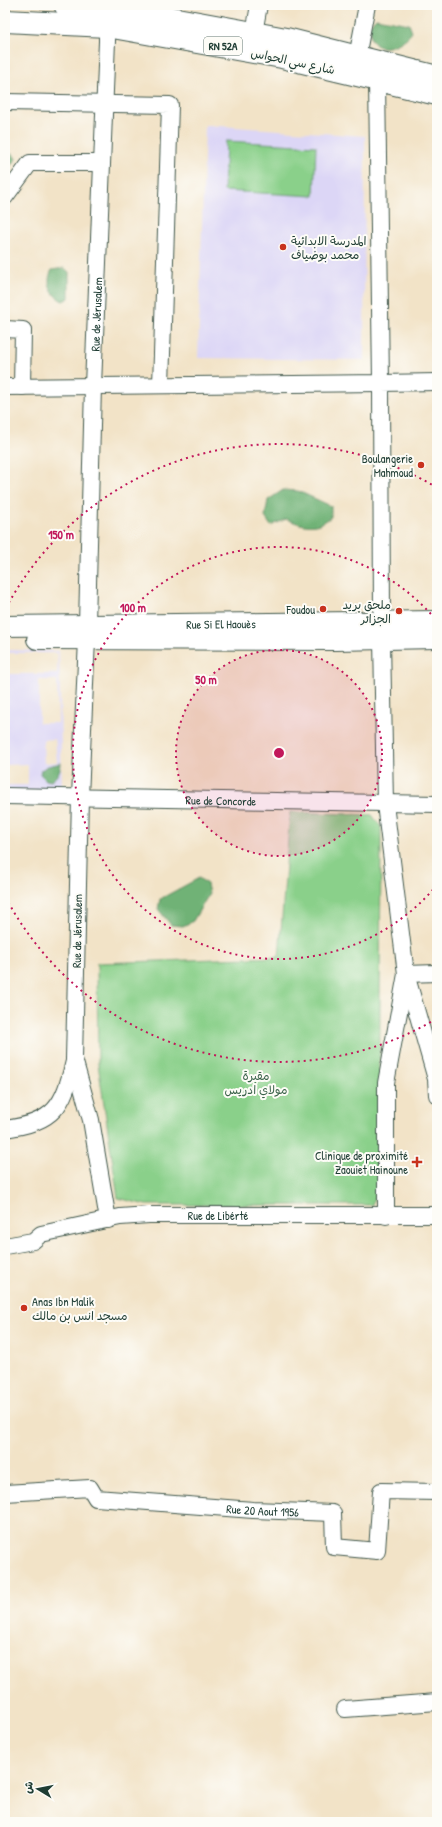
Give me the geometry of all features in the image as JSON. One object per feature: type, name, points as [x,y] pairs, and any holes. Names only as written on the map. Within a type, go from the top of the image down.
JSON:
[{"type":"main road","name":"شارع سي الحواس","points":[[65,5],[437,94]]},
{"type":"main road","name":"شارع سي الحواس","points":[[5,21],[101,13],[144,13],[286,39],[437,77]]},
{"type":"street","points":[[254,33],[259,5]]},
{"type":"street","points":[[357,57],[367,5]]},
{"type":"street","name":"Rue de Jérusalem","points":[[101,13],[104,103],[93,386],[87,632],[80,796],[74,1059],[91,1120],[108,1220]]},
{"type":"street","points":[[377,79],[385,804],[406,974],[436,1079],[437,1095]]},
{"type":"street","points":[[5,102],[170,105],[161,385]]},
{"type":"street","points":[[5,197],[30,163],[102,163]]},
{"type":"street","points":[[5,329],[23,330],[22,386]]},
{"type":"street","points":[[5,387],[437,382]]},
{"type":"street","name":"Rue Si El Haouès","points":[[382,630],[437,621]]},
{"type":"street","name":"Rue Si El Haouès","points":[[5,626],[87,632]]},
{"type":"street","name":"Rue Si El Haouès","points":[[5,639],[87,632],[382,630],[437,638]]},
{"type":"street","name":"Rue de Concorde","points":[[5,796],[80,796],[437,804]]},
{"type":"street","points":[[406,974],[437,973]]},
{"type":"street","points":[[386,1216],[386,1083],[406,974]]},
{"type":"street","points":[[5,1129],[41,1120],[56,1108],[67,1088],[74,1059]]},
{"type":"street","name":"Rue de Libérté","points":[[5,1246],[33,1241],[41,1234],[120,1217],[149,1215],[437,1215]]},
{"type":"street","name":"Rue 20 Aout 1956","points":[[5,1493],[90,1488],[96,1498],[253,1510],[333,1513],[334,1547],[377,1551],[381,1491],[437,1492]]},
{"type":"street","points":[[345,1709],[437,1702]]},
{"type":"shaded area","name":"المدرسة الابدائية محمد بوضياف","points":[[205,125],[365,136],[364,360],[198,358]]},
{"type":"shaded area","points":[[5,650],[59,651],[62,791],[5,791],[5,785],[28,785],[28,764],[5,765],[5,674],[57,674],[58,653],[5,653]],"holes":[[[39,680],[57,680],[58,723],[39,723]],[[55,739],[57,762],[44,763],[43,740]]]},
{"type":"green space","points":[[376,18],[409,24],[412,32],[402,42],[387,47],[378,46],[371,39],[370,24]]},
{"type":"green space","points":[[226,141],[316,146],[314,196],[224,191]]},
{"type":"green space","points":[[13,154],[16,159],[10,166],[5,166],[5,155]]},
{"type":"green space","points":[[64,268],[69,272],[69,298],[63,301],[52,292],[49,279],[52,270]]},
{"type":"green space","points":[[283,490],[298,491],[331,506],[331,517],[320,524],[309,526],[286,519],[271,526],[265,517],[268,500]]},
{"type":"green space","points":[[61,763],[58,773],[51,781],[46,780],[40,774],[41,770],[48,766]]},
{"type":"green space","name":"مقبرة مولاي ادريس","points":[[290,812],[372,815],[381,827],[379,1182],[372,1205],[146,1205],[118,1198],[98,1064],[97,963],[279,957]]},
{"type":"green space","points":[[199,878],[207,884],[209,894],[193,921],[183,926],[171,925],[158,909],[160,899]]},
{"type":"place","name":"المدرسة الابدائية محمد بوضياف","points":[[283,247]]},
{"type":"place","name":"Boulangerie Mahmoud","points":[[421,465]]},
{"type":"place","name":"Foudou","points":[[323,609]]},
{"type":"place","name":"ملحق بريد الجزائر","points":[[399,611]]},
{"type":"place","name":"Clinique de proximité Zaouiet Hainoune","points":[[417,1162]]},
{"type":"place","name":"Anas Ibn Malik مسجد انس بن مالك","points":[[24,1308]]}]
